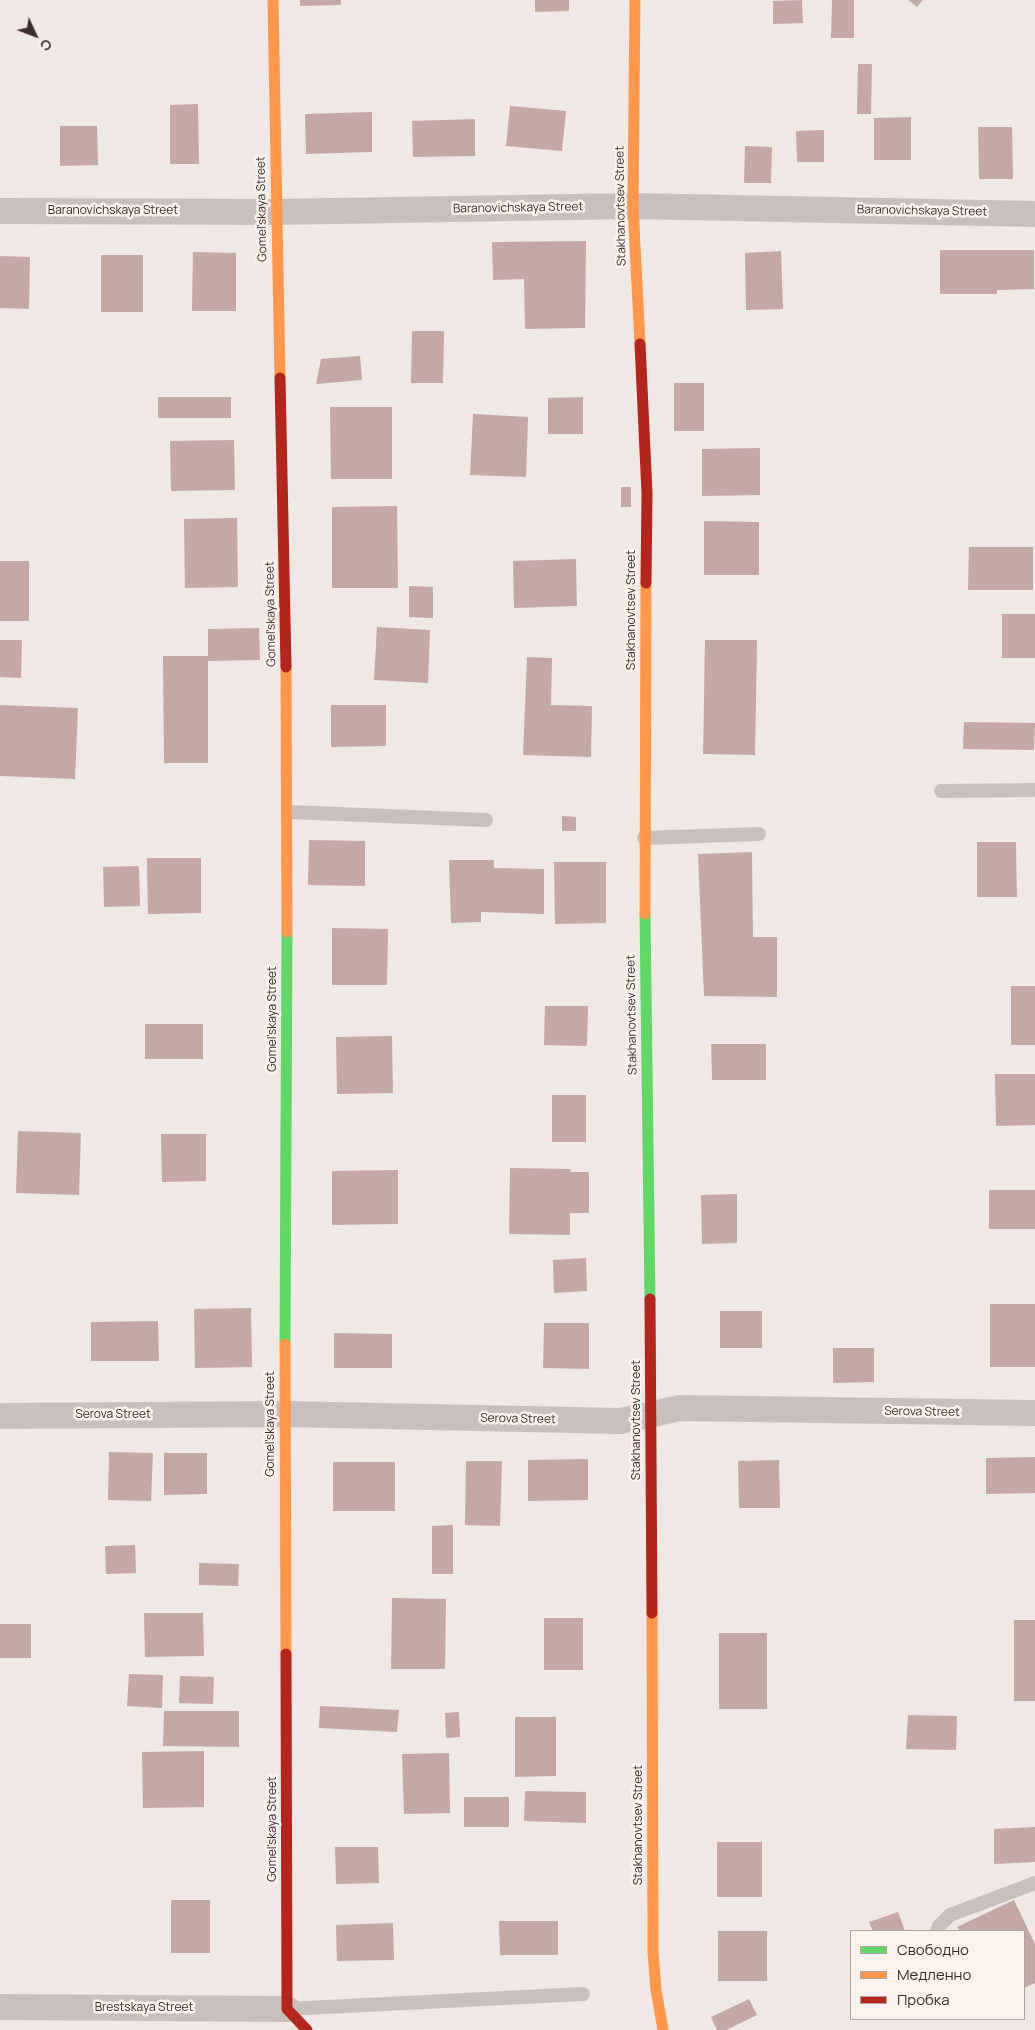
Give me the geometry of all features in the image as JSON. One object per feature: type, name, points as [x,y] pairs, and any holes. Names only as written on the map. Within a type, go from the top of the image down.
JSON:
[{"type":"street","name":"Gomel'skaya Street","points":[[273,0],[288,812],[285,1414],[287,2008]]},
{"type":"street","name":"Stakhanovtsev Street","points":[[635,0],[633,206],[646,493],[644,838],[651,1414],[653,1952],[656,1990],[663,2030]]},
{"type":"street","name":"Baranovichskaya Street","points":[[0,211],[276,212],[633,206],[1035,214]]},
{"type":"street","name":"Serova Street","points":[[0,1416],[285,1414],[621,1421],[680,1408],[1035,1413]]},
{"type":"street","name":"Brestskaya Street","points":[[0,2007],[287,2008]]},
{"type":"street","points":[[287,2008],[307,2030]]},
{"type":"lane","points":[[941,792],[1035,790]]},
{"type":"lane","points":[[288,812],[486,820]]},
{"type":"lane","points":[[644,838],[760,834]]},
{"type":"lane","points":[[937,1930],[950,1915],[1035,1883]]},
{"type":"lane","points":[[287,2008],[583,1994]]},
{"type":"building","points":[[300,0],[341,0],[341,5],[300,6]]},
{"type":"building","points":[[535,0],[569,0],[569,11],[535,12]]},
{"type":"building","points":[[802,0],[803,23],[773,24],[773,1]]},
{"type":"building","points":[[832,0],[854,0],[854,38],[831,38]]},
{"type":"building","points":[[908,0],[923,0],[917,7]]},
{"type":"building","points":[[858,64],[872,64],[871,114],[857,114]]},
{"type":"building","points":[[198,104],[199,164],[170,164],[170,105]]},
{"type":"building","points":[[510,106],[566,111],[562,151],[506,146]]},
{"type":"building","points":[[372,112],[372,152],[306,154],[305,114]]},
{"type":"building","points":[[911,117],[911,160],[874,160],[874,118]]},
{"type":"building","points":[[475,119],[475,156],[413,157],[412,121]]},
{"type":"building","points":[[60,126],[97,126],[98,165],[60,166]]},
{"type":"building","points":[[978,127],[1012,127],[1013,179],[979,179]]},
{"type":"building","points":[[824,130],[824,162],[797,162],[796,131]]},
{"type":"building","points":[[745,146],[772,147],[771,183],[744,183]]},
{"type":"building","points":[[586,241],[585,328],[525,329],[524,279],[493,280],[492,242]]},
{"type":"building","points":[[940,250],[1034,250],[1034,289],[997,290],[997,294],[940,294]]},
{"type":"building","points":[[781,251],[783,309],[746,310],[745,253]]},
{"type":"building","points":[[193,252],[236,253],[236,311],[192,311]]},
{"type":"building","points":[[101,255],[143,255],[143,312],[101,312]]},
{"type":"building","points":[[0,256],[30,257],[29,309],[0,308]]},
{"type":"building","points":[[412,331],[444,331],[443,383],[411,383]]},
{"type":"building","points":[[360,356],[362,380],[316,384],[321,359]]},
{"type":"building","points":[[674,383],[704,383],[704,431],[674,431]]},
{"type":"building","points":[[158,397],[231,397],[231,418],[158,418]]},
{"type":"building","points":[[583,397],[583,434],[548,434],[548,398]]},
{"type":"building","points":[[330,407],[392,407],[392,479],[331,479]]},
{"type":"building","points":[[473,414],[528,417],[526,477],[470,475]]},
{"type":"building","points":[[234,440],[235,490],[171,491],[170,441]]},
{"type":"building","points":[[760,448],[760,495],[702,496],[702,449]]},
{"type":"building","points":[[621,487],[631,487],[631,507],[621,507]]},
{"type":"building","points":[[397,506],[398,588],[332,588],[332,507]]},
{"type":"building","points":[[237,518],[238,587],[185,588],[184,519]]},
{"type":"building","points":[[704,521],[759,522],[759,575],[704,575]]},
{"type":"building","points":[[969,547],[1033,547],[1033,590],[968,590]]},
{"type":"building","points":[[576,559],[577,606],[514,608],[513,561]]},
{"type":"building","points":[[0,561],[29,561],[29,621],[0,621]]},
{"type":"building","points":[[409,586],[433,587],[433,618],[409,617]]},
{"type":"building","points":[[1002,614],[1035,614],[1035,658],[1002,658]]},
{"type":"building","points":[[377,627],[430,630],[428,683],[374,680]]},
{"type":"building","points":[[259,628],[260,660],[208,661],[208,763],[164,763],[163,656],[208,656],[208,629]]},
{"type":"building","points":[[0,640],[22,640],[21,678],[0,677]]},
{"type":"building","points":[[705,640],[757,640],[755,755],[703,754]]},
{"type":"building","points":[[527,657],[552,658],[551,705],[592,706],[591,757],[523,755]]},
{"type":"building","points":[[0,705],[78,708],[75,779],[0,776]]},
{"type":"building","points":[[331,705],[386,705],[386,746],[331,747]]},
{"type":"building","points":[[964,722],[1035,723],[1034,750],[963,749]]},
{"type":"building","points":[[562,816],[576,817],[576,831],[562,831]]},
{"type":"building","points":[[309,840],[365,841],[365,886],[308,885]]},
{"type":"building","points":[[977,842],[1016,842],[1017,897],[977,897]]},
{"type":"building","points":[[752,852],[753,937],[777,937],[777,997],[704,996],[698,854]]},
{"type":"building","points":[[147,858],[201,858],[201,913],[148,914]]},
{"type":"building","points":[[449,860],[494,860],[494,868],[544,869],[544,914],[481,912],[481,922],[451,923]]},
{"type":"building","points":[[554,862],[606,862],[606,923],[555,924]]},
{"type":"building","points":[[139,866],[140,906],[104,907],[103,867]]},
{"type":"building","points":[[332,928],[388,929],[387,985],[332,985]]},
{"type":"building","points":[[1011,986],[1035,986],[1035,1045],[1011,1045]]},
{"type":"building","points":[[545,1006],[588,1006],[587,1046],[544,1045]]},
{"type":"building","points":[[145,1024],[203,1024],[203,1059],[145,1059]]},
{"type":"building","points":[[392,1036],[393,1093],[337,1094],[336,1037]]},
{"type":"building","points":[[711,1044],[766,1044],[766,1080],[712,1080]]},
{"type":"building","points":[[995,1074],[1035,1074],[1035,1125],[996,1126]]},
{"type":"building","points":[[552,1095],[586,1095],[586,1142],[552,1142]]},
{"type":"building","points":[[18,1131],[81,1133],[79,1195],[16,1193]]},
{"type":"building","points":[[161,1134],[206,1134],[206,1181],[162,1182]]},
{"type":"building","points":[[510,1168],[570,1169],[571,1172],[589,1172],[589,1213],[570,1213],[570,1235],[509,1234]]},
{"type":"building","points":[[398,1170],[398,1224],[332,1225],[332,1171]]},
{"type":"building","points":[[989,1190],[1035,1190],[1035,1229],[989,1229]]},
{"type":"building","points":[[737,1194],[737,1243],[702,1244],[701,1195]]},
{"type":"building","points":[[586,1258],[587,1291],[554,1293],[553,1260]]},
{"type":"building","points":[[990,1304],[1035,1304],[1035,1367],[990,1367]]},
{"type":"building","points":[[251,1308],[252,1367],[195,1368],[194,1309]]},
{"type":"building","points":[[720,1311],[762,1311],[762,1348],[720,1348]]},
{"type":"building","points":[[158,1321],[159,1361],[91,1361],[91,1322]]},
{"type":"building","points":[[544,1323],[589,1323],[589,1369],[543,1368]]},
{"type":"building","points":[[334,1333],[392,1334],[392,1368],[334,1368]]},
{"type":"building","points":[[833,1348],[874,1348],[874,1382],[833,1383]]},
{"type":"building","points":[[109,1452],[153,1453],[151,1501],[108,1500]]},
{"type":"building","points":[[164,1453],[207,1453],[207,1494],[164,1495]]},
{"type":"building","points":[[1035,1457],[1035,1493],[986,1494],[986,1458]]},
{"type":"building","points":[[588,1459],[588,1500],[528,1501],[528,1460]]},
{"type":"building","points":[[779,1460],[780,1508],[739,1508],[738,1461]]},
{"type":"building","points":[[466,1461],[502,1461],[500,1526],[465,1525]]},
{"type":"building","points":[[333,1462],[395,1462],[395,1511],[333,1511]]},
{"type":"building","points":[[453,1525],[453,1574],[432,1574],[432,1526]]},
{"type":"building","points":[[135,1545],[136,1573],[106,1574],[105,1546]]},
{"type":"building","points":[[199,1563],[239,1564],[238,1586],[199,1585]]},
{"type":"building","points":[[392,1598],[446,1599],[445,1669],[391,1669]]},
{"type":"building","points":[[144,1613],[203,1613],[204,1656],[145,1657]]},
{"type":"building","points":[[544,1618],[583,1618],[583,1670],[544,1670]]},
{"type":"building","points":[[1014,1620],[1035,1620],[1035,1701],[1014,1701]]},
{"type":"building","points":[[0,1624],[31,1624],[31,1658],[0,1658]]},
{"type":"building","points":[[719,1633],[767,1633],[767,1709],[719,1709]]},
{"type":"building","points":[[129,1674],[163,1675],[162,1708],[127,1706]]},
{"type":"building","points":[[180,1676],[214,1677],[213,1704],[179,1703]]},
{"type":"building","points":[[320,1706],[399,1710],[397,1732],[319,1728]]},
{"type":"building","points":[[164,1711],[239,1711],[239,1747],[163,1746]]},
{"type":"building","points":[[459,1712],[460,1737],[446,1738],[445,1713]]},
{"type":"building","points":[[908,1715],[957,1716],[956,1750],[906,1749]]},
{"type":"building","points":[[515,1717],[556,1717],[556,1776],[515,1777]]},
{"type":"building","points":[[204,1751],[204,1807],[143,1808],[142,1752]]},
{"type":"building","points":[[449,1753],[450,1813],[404,1814],[402,1754]]},
{"type":"building","points":[[525,1791],[586,1792],[586,1823],[524,1821]]},
{"type":"building","points":[[464,1797],[509,1797],[509,1827],[464,1827]]},
{"type":"building","points":[[1035,1827],[1035,1862],[994,1864],[994,1829]]},
{"type":"building","points":[[717,1842],[762,1842],[762,1897],[717,1897]]},
{"type":"building","points":[[335,1847],[378,1847],[379,1883],[336,1884]]},
{"type":"building","points":[[171,1900],[210,1900],[210,1953],[171,1953]]},
{"type":"building","points":[[1014,1900],[1035,1944],[1035,1983],[1025,1988],[1025,1930],[959,1930],[957,1927]]},
{"type":"building","points":[[898,1912],[905,1930],[873,1930],[869,1922]]},
{"type":"building","points":[[499,1921],[558,1921],[558,1955],[500,1955]]},
{"type":"building","points":[[393,1923],[394,1960],[337,1961],[336,1925]]},
{"type":"building","points":[[718,1931],[767,1931],[767,1981],[718,1981]]},
{"type":"building","points":[[749,1999],[757,2015],[726,2030],[717,2030],[711,2017]]},
{"type":"traffic: fast","points":[[645,914],[650,1299]]},
{"type":"traffic: fast","points":[[285,1344],[287,932]]},
{"type":"traffic: slow","points":[[273,0],[280,378]]},
{"type":"traffic: slow","points":[[635,0],[633,206],[640,344]]},
{"type":"traffic: slow","points":[[645,914],[646,583]]},
{"type":"traffic: slow","points":[[286,667],[287,932]]},
{"type":"traffic: slow","points":[[285,1344],[286,1654]]},
{"type":"traffic: slow","points":[[652,1613],[653,1952],[656,1990],[663,2030]]},
{"type":"traffic: jam","points":[[640,344],[647,493],[646,583]]},
{"type":"traffic: jam","points":[[280,378],[286,667]]},
{"type":"traffic: jam","points":[[650,1299],[652,1613]]},
{"type":"traffic: jam","points":[[286,1654],[287,2009],[307,2030]]}]
